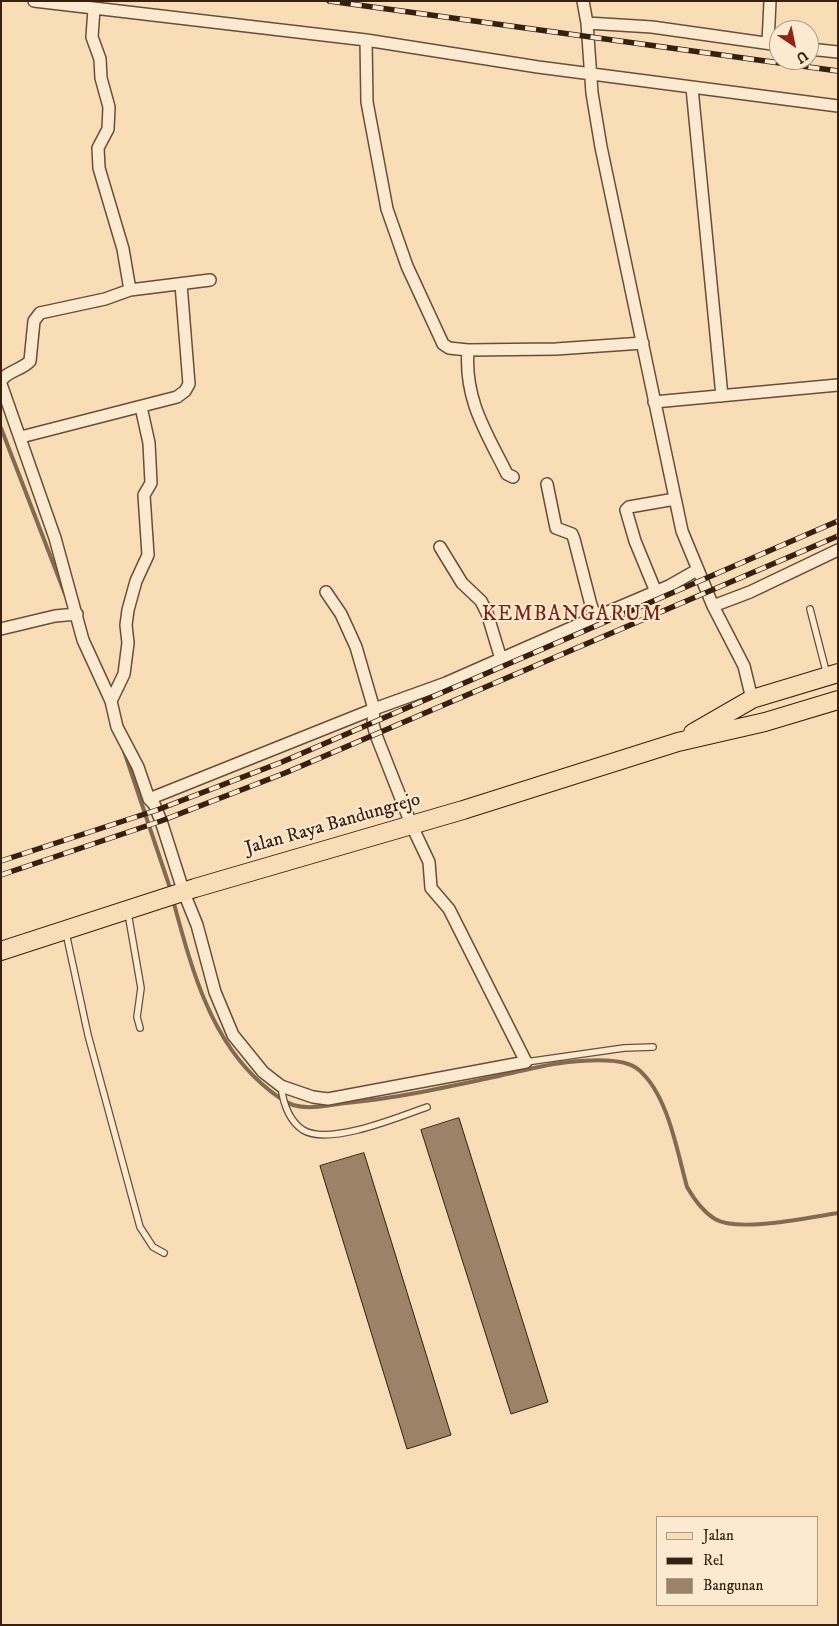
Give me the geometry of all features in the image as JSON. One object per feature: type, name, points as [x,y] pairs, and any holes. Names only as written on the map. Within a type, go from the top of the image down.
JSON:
[{"type":"main road","name":"Jalan Raya Bandungrejo","points":[[678,742],[752,699],[833,674]]},
{"type":"main road","name":"Jalan Raya Bandungrejo","points":[[1,951],[195,888],[463,810],[678,742],[765,722],[838,700]]},
{"type":"street","points":[[34,1],[366,40],[592,75],[838,106]]},
{"type":"street","points":[[583,1],[587,22],[592,94],[601,147],[682,531],[712,606],[744,666],[752,699]]},
{"type":"street","points":[[770,1],[771,20]]},
{"type":"street","points":[[94,9],[92,37],[100,59],[102,78],[109,107],[108,129],[98,148],[99,168],[123,250],[130,290]]},
{"type":"street","points":[[587,22],[652,26],[769,43]]},
{"type":"street","points":[[366,40],[367,102],[387,210],[407,266],[440,338],[449,348],[468,350],[556,349],[643,343]]},
{"type":"street","points":[[819,50],[838,52]]},
{"type":"street","points":[[692,88],[722,396]]},
{"type":"street","points":[[210,280],[130,290],[105,299],[40,313],[34,321],[30,361],[24,367],[2,379],[83,640],[112,701],[117,727],[138,767],[149,799],[154,804],[162,821],[177,895],[198,925],[215,992],[233,1035],[263,1072],[282,1089],[314,1097],[328,1099],[526,1062],[449,909],[431,888],[429,862],[411,824],[376,735],[373,724],[374,709],[352,635],[326,592]]},
{"type":"street","points":[[21,437],[181,395],[189,384],[181,284]]},
{"type":"street","points":[[468,350],[466,373],[476,410],[507,474],[513,477]]},
{"type":"street","points":[[654,402],[838,385]]},
{"type":"street","points":[[112,701],[124,674],[128,643],[126,626],[128,610],[136,580],[148,555],[144,495],[151,483],[149,443],[141,407]]},
{"type":"street","points":[[547,484],[556,528],[572,534],[596,617]]},
{"type":"street","points":[[656,592],[635,541],[626,510],[629,507],[675,499]]},
{"type":"street","points":[[440,547],[462,583],[480,601],[487,613],[501,660]]},
{"type":"street","points":[[712,606],[750,592],[838,550]]},
{"type":"street","points":[[149,799],[501,660],[656,592],[697,570]]},
{"type":"street","points":[[1,629],[56,616],[76,614]]},
{"type":"lane","points":[[810,609],[833,674]]},
{"type":"lane","points":[[128,911],[141,988],[136,1017],[140,1028]]},
{"type":"lane","points":[[65,931],[88,1035],[140,1227],[153,1247],[164,1253]]},
{"type":"lane","points":[[526,1062],[624,1048],[654,1047]]},
{"type":"lane","points":[[282,1089],[286,1108],[293,1122],[304,1131],[319,1134],[362,1130],[427,1107]]},
{"type":"building","points":[[459,1118],[548,1402],[511,1414],[421,1130]]},
{"type":"building","points":[[364,1153],[451,1435],[407,1449],[320,1166]]},
{"type":"waterway","points":[[1,428],[65,594]]},
{"type":"waterway","points":[[124,751],[171,891]]},
{"type":"waterway","points":[[173,900],[195,975],[215,1023],[228,1045],[244,1066],[269,1090],[293,1105],[313,1107],[385,1098],[560,1063],[595,1060],[615,1061],[633,1066],[649,1081],[670,1124],[687,1187],[699,1205],[715,1219],[740,1225],[775,1223],[838,1213]]},
{"type":"railway","points":[[329,1],[838,71]]},
{"type":"railway","points":[[1,861],[157,810],[282,762],[838,521]]},
{"type":"railway","points":[[1,875],[161,821],[285,773],[838,536]]},
{"type":"district","name":"KEMBANGARUM","points":[[572,616]]}]
